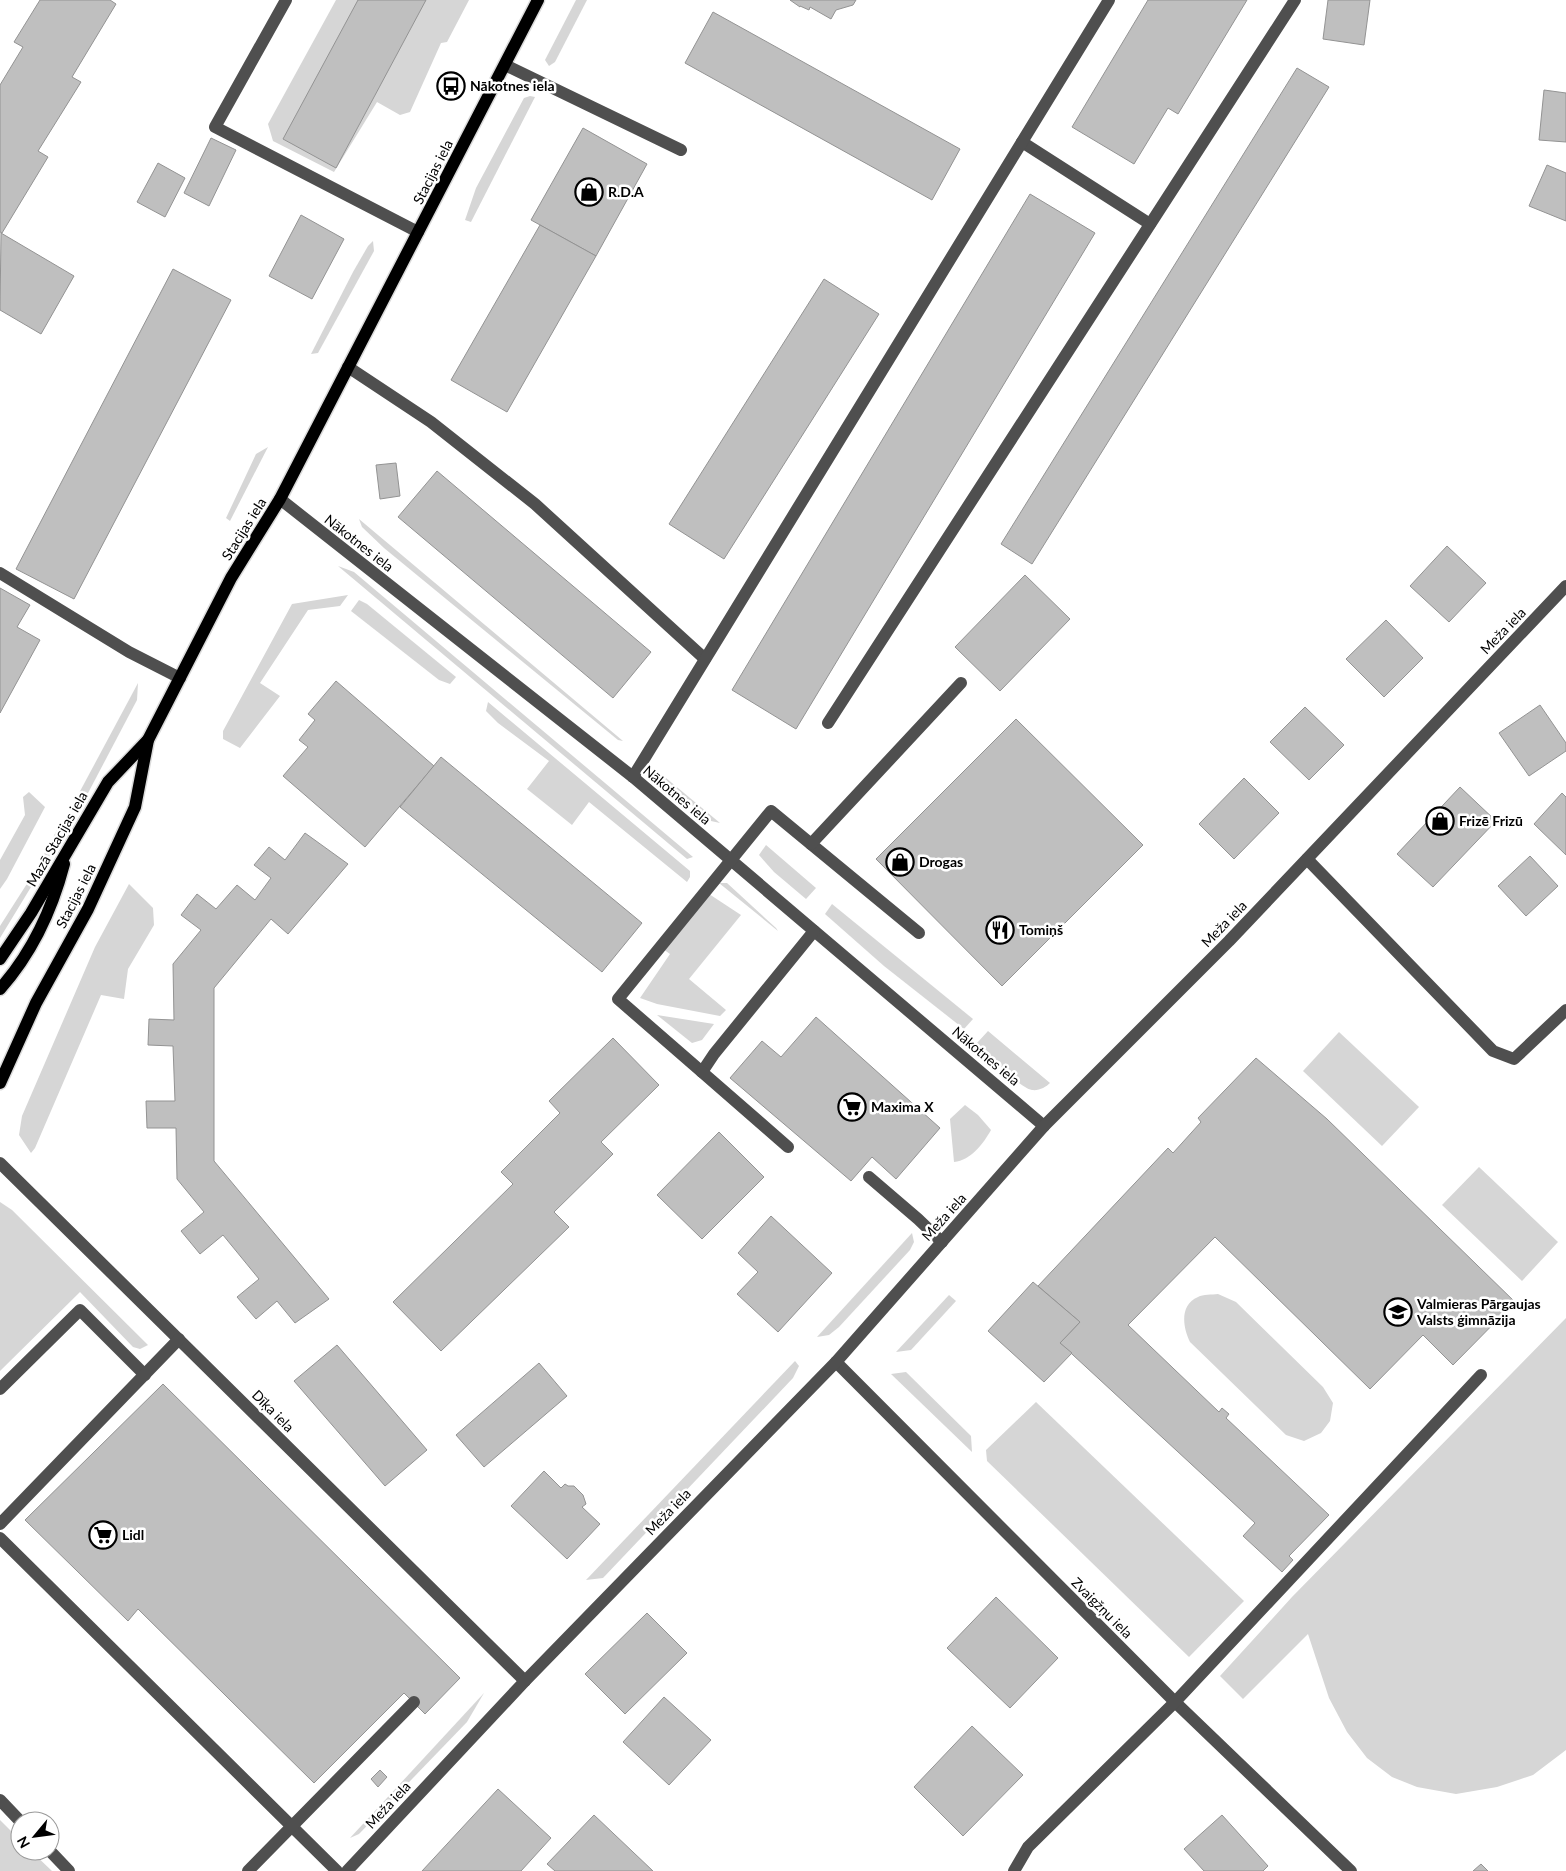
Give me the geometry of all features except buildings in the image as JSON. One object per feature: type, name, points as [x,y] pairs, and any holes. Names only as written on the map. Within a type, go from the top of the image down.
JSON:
[{"type":"main road","name":"Stacijas iela","points":[[0,1083],[36,1003],[88,909],[135,807],[148,740],[231,578],[280,499],[538,0]]},
{"type":"main road","name":"Mazā Stacijas iela","points":[[0,959],[31,913],[108,782],[148,740]]},
{"type":"main road","points":[[0,989],[13,974],[36,939],[58,888],[68,850]]},
{"type":"street","points":[[286,0],[215,127],[418,232]]},
{"type":"street","points":[[633,777],[1110,0]]},
{"type":"street","points":[[828,723],[1295,0]]},
{"type":"street","points":[[505,65],[681,150]]},
{"type":"street","points":[[1022,142],[1150,224]]},
{"type":"street","points":[[348,367],[431,422],[535,504],[705,659]]},
{"type":"street","name":"Nākotnes iela","points":[[280,499],[633,777],[1044,1126]]},
{"type":"street","points":[[0,573],[129,652],[180,678]]},
{"type":"street","name":"Meža iela","points":[[347,1871],[525,1681],[836,1362],[1044,1126],[1229,940],[1566,586]]},
{"type":"street","points":[[811,844],[962,683]]},
{"type":"street","points":[[788,1147],[618,999],[771,811],[918,933]]},
{"type":"street","points":[[1307,859],[1493,1051],[1514,1059],[1566,1010]]},
{"type":"street","points":[[702,1072],[714,1054],[814,931]]},
{"type":"street","name":"Dīķa iela","points":[[0,1163],[525,1681]]},
{"type":"street","points":[[870,1177],[918,1218],[942,1242]]},
{"type":"street","points":[[0,1389],[80,1310],[145,1376]]},
{"type":"street","points":[[0,1524],[179,1339]]},
{"type":"street","name":"Zvaigžņu iela","points":[[836,1362],[1175,1702],[1351,1871]]},
{"type":"street","points":[[1014,1871],[1028,1847],[1175,1702],[1481,1375]]},
{"type":"street","points":[[0,1538],[338,1871]]},
{"type":"street","points":[[248,1871],[414,1702]]},
{"type":"street","points":[[0,1800],[10,1811]]},
{"type":"street","points":[[60,1861],[69,1871]]},
{"type":"shaded area","points":[[336,0],[469,0],[447,42],[441,43],[410,112],[400,115],[377,102],[334,172],[273,141],[268,124]]},
{"type":"shaded area","points":[[576,0],[587,0],[555,62],[549,66],[545,60]]},
{"type":"shaded area","points":[[535,97],[471,222],[465,220],[476,188],[524,98]]},
{"type":"shaded area","points":[[373,241],[374,251],[318,353],[311,354],[353,272]]},
{"type":"shaded area","points":[[268,447],[230,521],[226,518],[256,454]]},
{"type":"shaded area","points":[[359,519],[623,741],[618,740],[384,548],[362,527]]},
{"type":"shaded area","points":[[338,566],[354,572],[693,857],[687,859]]},
{"type":"shaded area","points":[[348,595],[340,606],[308,610],[260,683],[280,696],[240,748],[223,739],[223,731],[292,604]]},
{"type":"shaded area","points":[[359,600],[367,604],[456,677],[450,684],[439,680],[351,611]]},
{"type":"shaded area","points":[[138,683],[137,700],[87,795],[78,795]]},
{"type":"shaded area","points":[[488,702],[690,871],[690,877],[687,882],[589,802],[572,825],[527,789],[549,761],[498,723],[486,711]]},
{"type":"shaded area","points":[[654,768],[720,823],[711,821],[658,777]]},
{"type":"shaded area","points":[[29,792],[45,807],[0,889],[0,860],[25,815],[23,797]]},
{"type":"shaded area","points":[[59,826],[62,836],[0,938],[0,926],[37,868]]},
{"type":"shaded area","points":[[766,845],[816,888],[806,899],[774,872],[759,855]]},
{"type":"shaded area","points":[[719,883],[727,883],[778,931]]},
{"type":"shaded area","points":[[129,884],[153,908],[154,925],[128,969],[124,999],[101,995],[35,1148],[31,1153],[19,1135],[22,1116],[95,947]]},
{"type":"shaded area","points":[[709,894],[741,915],[689,979],[726,1010],[720,1016],[657,1004],[640,998],[670,954],[663,949]]},
{"type":"shaded area","points":[[832,904],[973,1019],[964,1029],[884,966],[825,914]]},
{"type":"shaded area","points":[[657,1015],[714,1024],[702,1040],[692,1043]]},
{"type":"shaded area","points":[[988,1031],[1050,1083],[1037,1090],[1032,1090],[1019,1083],[977,1043]]},
{"type":"shaded area","points":[[1339,1032],[1419,1107],[1382,1146],[1303,1071]]},
{"type":"shaded area","points":[[965,1105],[978,1115],[991,1130],[971,1155],[954,1162],[950,1119]]},
{"type":"shaded area","points":[[1479,1167],[1558,1242],[1522,1281],[1442,1205]]},
{"type":"shaded area","points":[[0,1202],[12,1210],[148,1345],[140,1349],[133,1347],[80,1292],[0,1371]]},
{"type":"shaded area","points":[[912,1233],[914,1242],[910,1250],[839,1327],[829,1335],[817,1337]]},
{"type":"shaded area","points":[[1218,1294],[1236,1302],[1323,1387],[1333,1403],[1330,1421],[1321,1433],[1304,1441],[1286,1435],[1190,1342],[1184,1324],[1185,1311],[1188,1305],[1200,1296]]},
{"type":"shaded area","points":[[949,1295],[956,1301],[911,1350],[896,1352]]},
{"type":"shaded area","points":[[1566,1318],[1566,1750],[1533,1775],[1497,1787],[1456,1794],[1417,1787],[1392,1777],[1367,1758],[1347,1732],[1329,1698],[1308,1634],[1243,1699],[1220,1676],[1292,1597]]},
{"type":"shaded area","points":[[795,1361],[799,1366],[793,1378],[603,1578],[586,1580]]},
{"type":"shaded area","points":[[906,1372],[971,1436],[972,1452],[891,1374]]},
{"type":"shaded area","points":[[1036,1402],[1244,1601],[1189,1657],[987,1461],[986,1450]]},
{"type":"shaded area","points":[[484,1693],[467,1722],[359,1834],[350,1838]]},
{"type":"shaded area","points":[[0,1820],[10,1830],[10,1861],[42,1861],[52,1871],[0,1871]]},
{"type":"place","name":"Nākotnes iela","points":[[451,86]]},
{"type":"place","name":"R.D.A","points":[[589,192]]},
{"type":"place","name":"Frizē Frizū","points":[[1440,821]]},
{"type":"place","name":"Drogas","points":[[900,862]]},
{"type":"place","name":"Tomiņš","points":[[1000,930]]},
{"type":"place","name":"Maxima X","points":[[852,1107]]},
{"type":"place","name":"Valmieras Pārgaujas Valsts ģimnāzija","points":[[1398,1312]]},
{"type":"place","name":"Lidl","points":[[103,1535]]}]
